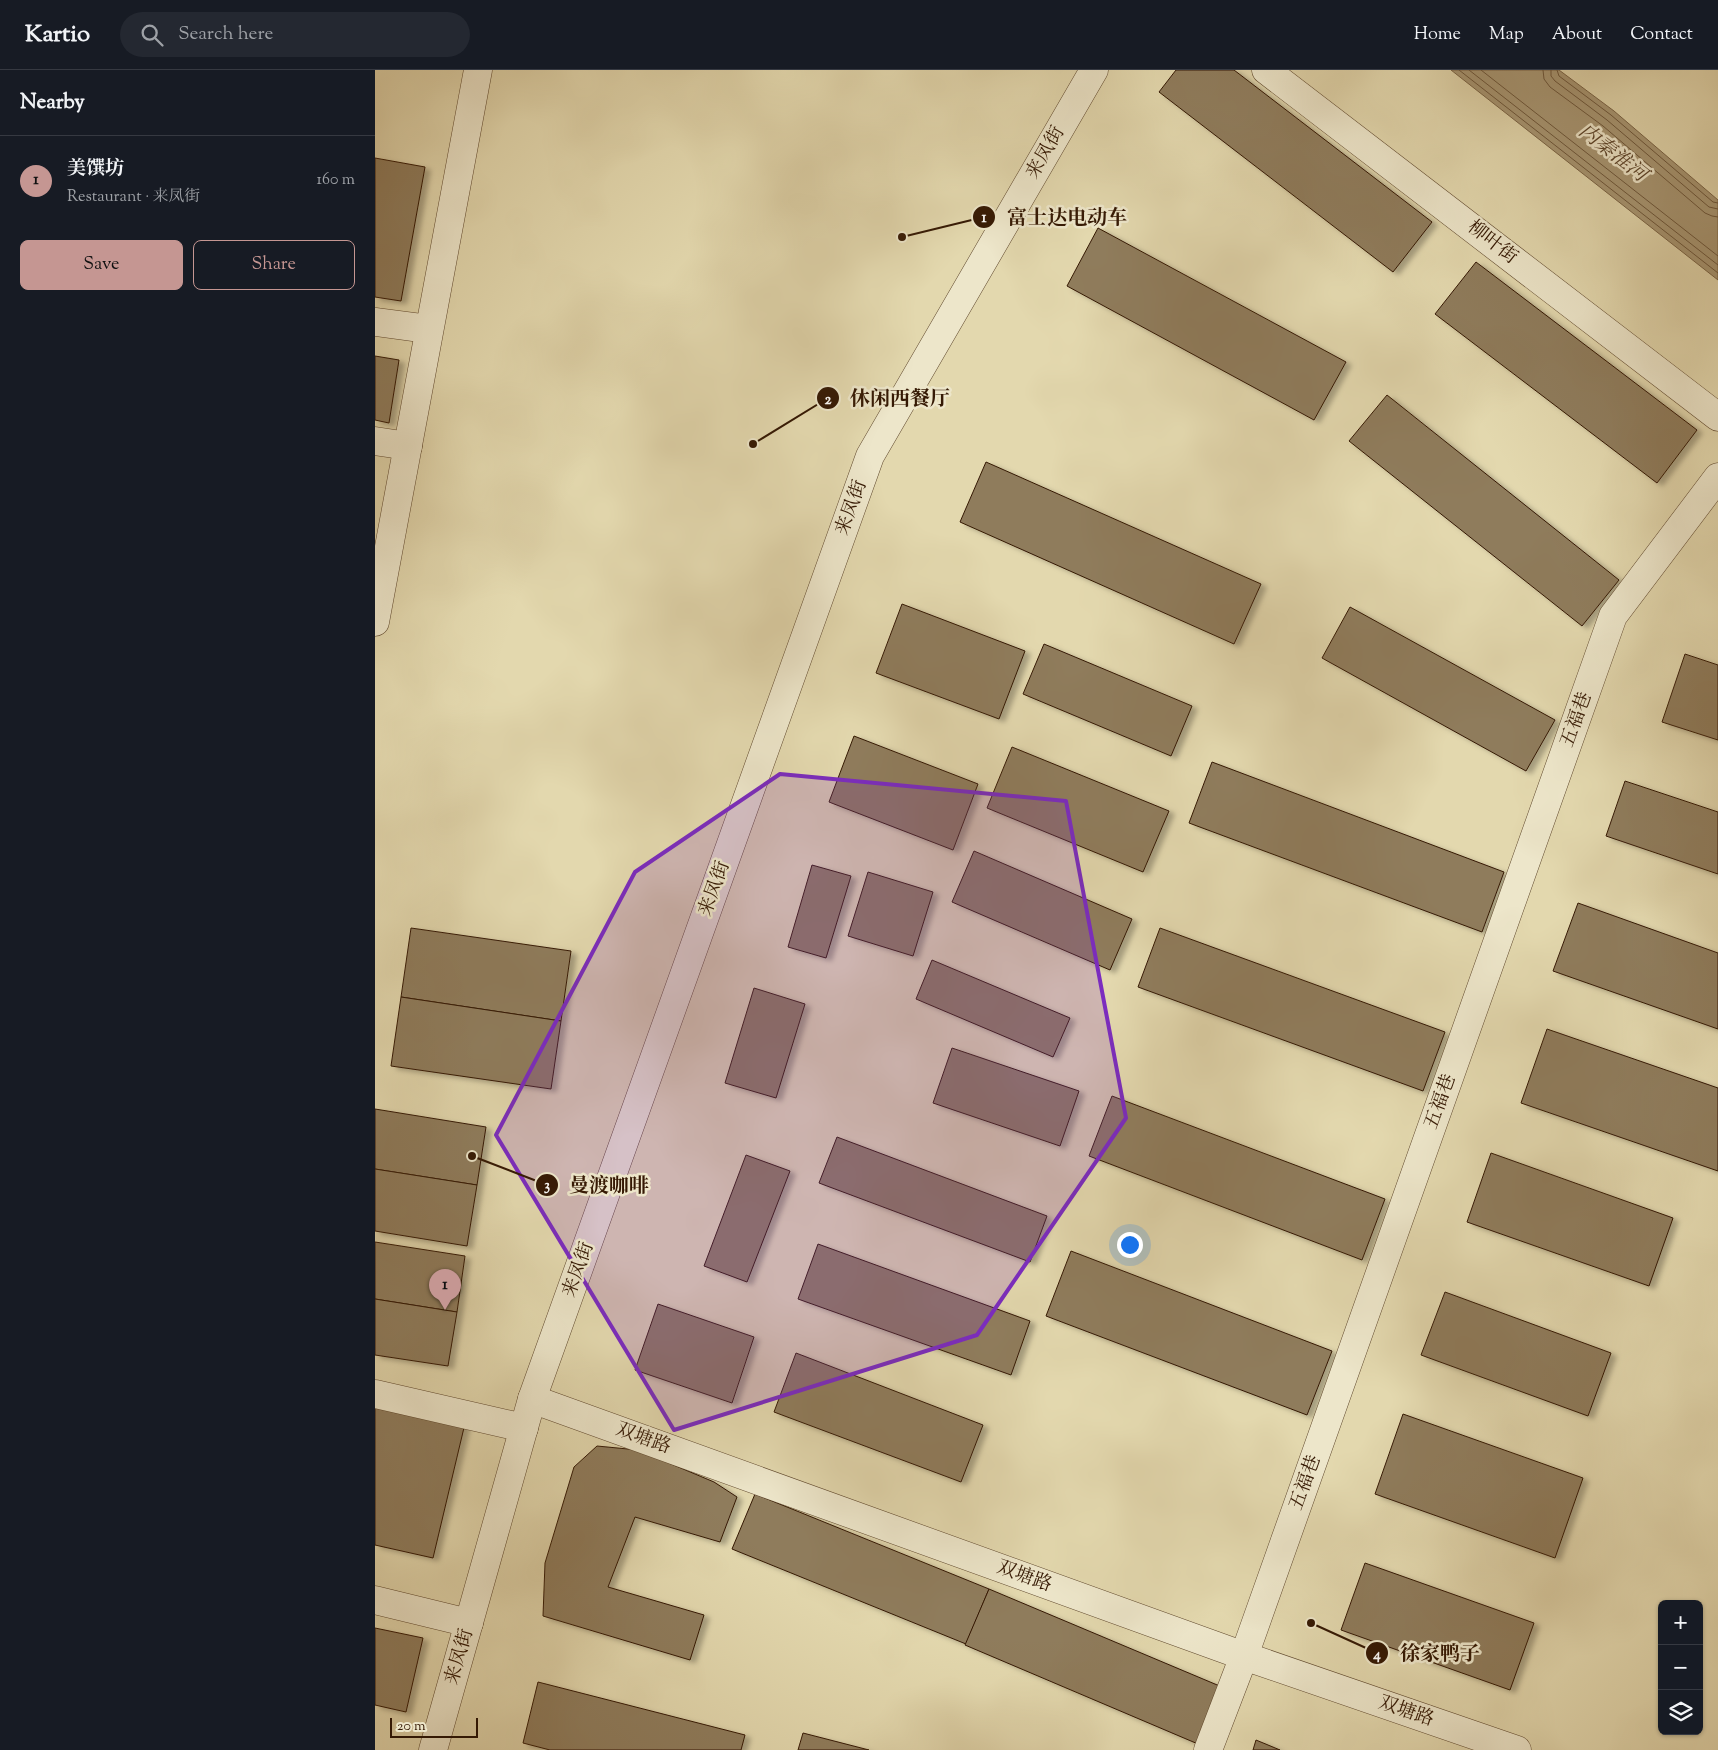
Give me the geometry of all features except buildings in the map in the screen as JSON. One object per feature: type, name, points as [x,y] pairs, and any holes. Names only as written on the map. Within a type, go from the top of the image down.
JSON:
[{"type":"street","points":[[375,622],[478,70]]},
{"type":"street","name":"来凤街","points":[[433,1750],[533,1399],[870,456],[1094,70]]},
{"type":"street","name":"柳叶街","points":[[1266,70],[1718,417]]},
{"type":"street","points":[[375,322],[421,328]]},
{"type":"street","points":[[375,440],[408,446]]},
{"type":"street","name":"五福巷","points":[[1208,1750],[1244,1656],[1613,616],[1718,477]]},
{"type":"street","points":[[375,1394],[524,1428]]},
{"type":"street","name":"双塘路","points":[[533,1399],[1244,1656],[1517,1750]]},
{"type":"street","points":[[375,1600],[469,1623]]},
{"type":"highlighted area","points":[[780,774],[1066,801],[1126,1118],[977,1335],[674,1430],[496,1135],[635,872]]},
{"type":"water","name":"内秦淮河","points":[[1451,70],[1559,70],[1614,111],[1718,200],[1718,280]]},
{"type":"place","name":"富士达电动车","points":[[902,237]]},
{"type":"place","name":"休闲西餐厅","points":[[753,444]]},
{"type":"place","name":"曼渡咖啡","points":[[472,1156]]},
{"type":"place","name":"美馔坊","points":[[445,1310]]},
{"type":"place","name":"徐家鸭子","points":[[1311,1623]]}]
